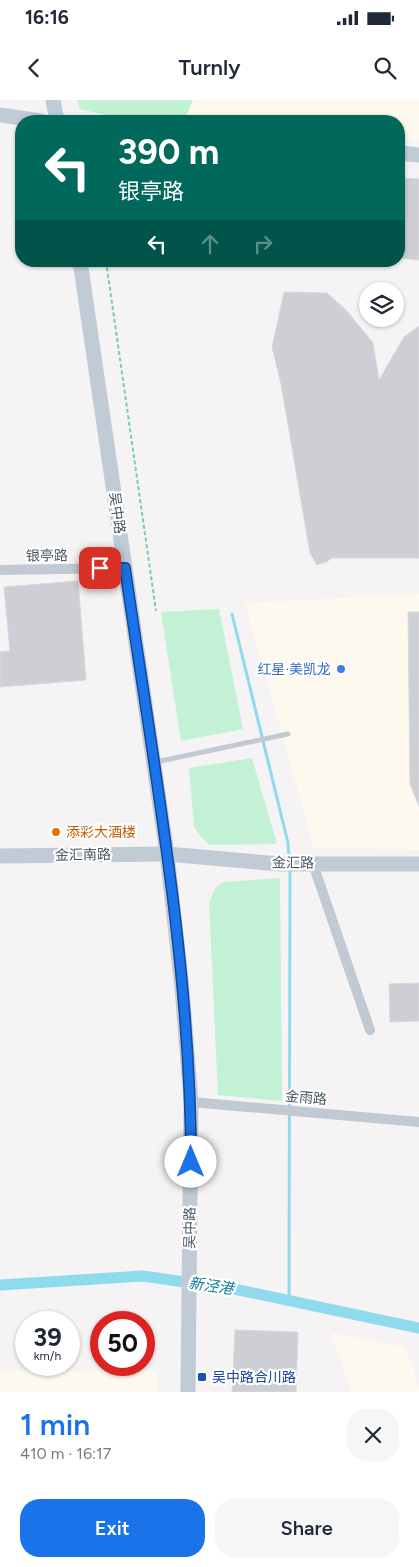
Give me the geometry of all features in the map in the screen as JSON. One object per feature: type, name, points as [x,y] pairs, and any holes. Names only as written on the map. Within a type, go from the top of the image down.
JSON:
[{"type":"main road","points":[[53,100],[56,115]]},
{"type":"main road","points":[[0,115],[15,117]]},
{"type":"main road","points":[[405,154],[419,155]]},
{"type":"main road","name":"吴中路","points":[[81,267],[167,854],[182,988],[191,1102],[188,1392]]},
{"type":"main road","name":"金汇南路","points":[[0,856],[167,854]]},
{"type":"main road","name":"金汇路","points":[[167,854],[280,864],[419,864]]},
{"type":"street","name":"银亭路","points":[[0,570],[125,568]]},
{"type":"street","points":[[308,864],[370,1030]]},
{"type":"street","name":"金雨路","points":[[191,1102],[419,1122]]},
{"type":"lane","points":[[153,762],[288,734]]},
{"type":"path","points":[[107,267],[156,611]]},
{"type":"shaded area","points":[[193,100],[419,100],[419,141],[405,139],[405,115],[187,115]]},
{"type":"shaded area","name":"红星·美凯龙","points":[[419,594],[419,850],[314,848],[245,603]]},
{"type":"shaded area","points":[[330,1332],[406,1347],[419,1392],[352,1392]]},
{"type":"shaded area","points":[[0,1371],[15,1371],[15,1376],[80,1376],[80,1372],[90,1372],[90,1376],[155,1376],[155,1372],[157,1372],[158,1392],[0,1392]]},
{"type":"green space","points":[[77,100],[193,100],[187,115],[106,115],[80,109]]},
{"type":"green space","points":[[219,609],[243,729],[181,741],[161,612]]},
{"type":"green space","points":[[252,758],[277,844],[210,845],[194,827],[189,768]]},
{"type":"green space","points":[[280,878],[282,1101],[218,1095],[209,902],[216,887],[224,882]]},
{"type":"building","points":[[405,178],[419,179],[419,260],[405,259]]},
{"type":"building","points":[[284,292],[327,293],[347,311],[373,343],[379,380],[404,337],[419,326],[419,558],[332,558],[317,565],[310,553],[281,384],[272,347]]},
{"type":"building","points":[[78,581],[86,680],[0,687],[0,652],[10,651],[4,587]]},
{"type":"building","points":[[408,612],[419,612],[419,806],[410,784]]},
{"type":"building","points":[[419,983],[419,1021],[390,1022],[389,984]]},
{"type":"building","points":[[235,1330],[298,1332],[296,1392],[232,1392]]},
{"type":"waterway","points":[[232,614],[288,843],[289,860]]},
{"type":"waterway","points":[[289,1301],[290,869]]},
{"type":"waterway","name":"新泾港","points":[[0,1285],[143,1276],[239,1290],[419,1328]]},
{"type":"place","name":"红星·美凯龙","points":[[341,669]]},
{"type":"place","name":"添彩大酒楼","points":[[56,832]]},
{"type":"place","name":"吴中路合川路","points":[[202,1377]]},
{"type":"route","points":[[100,568],[125,568],[167,854],[182,988],[191,1102],[191,1162]]}]
